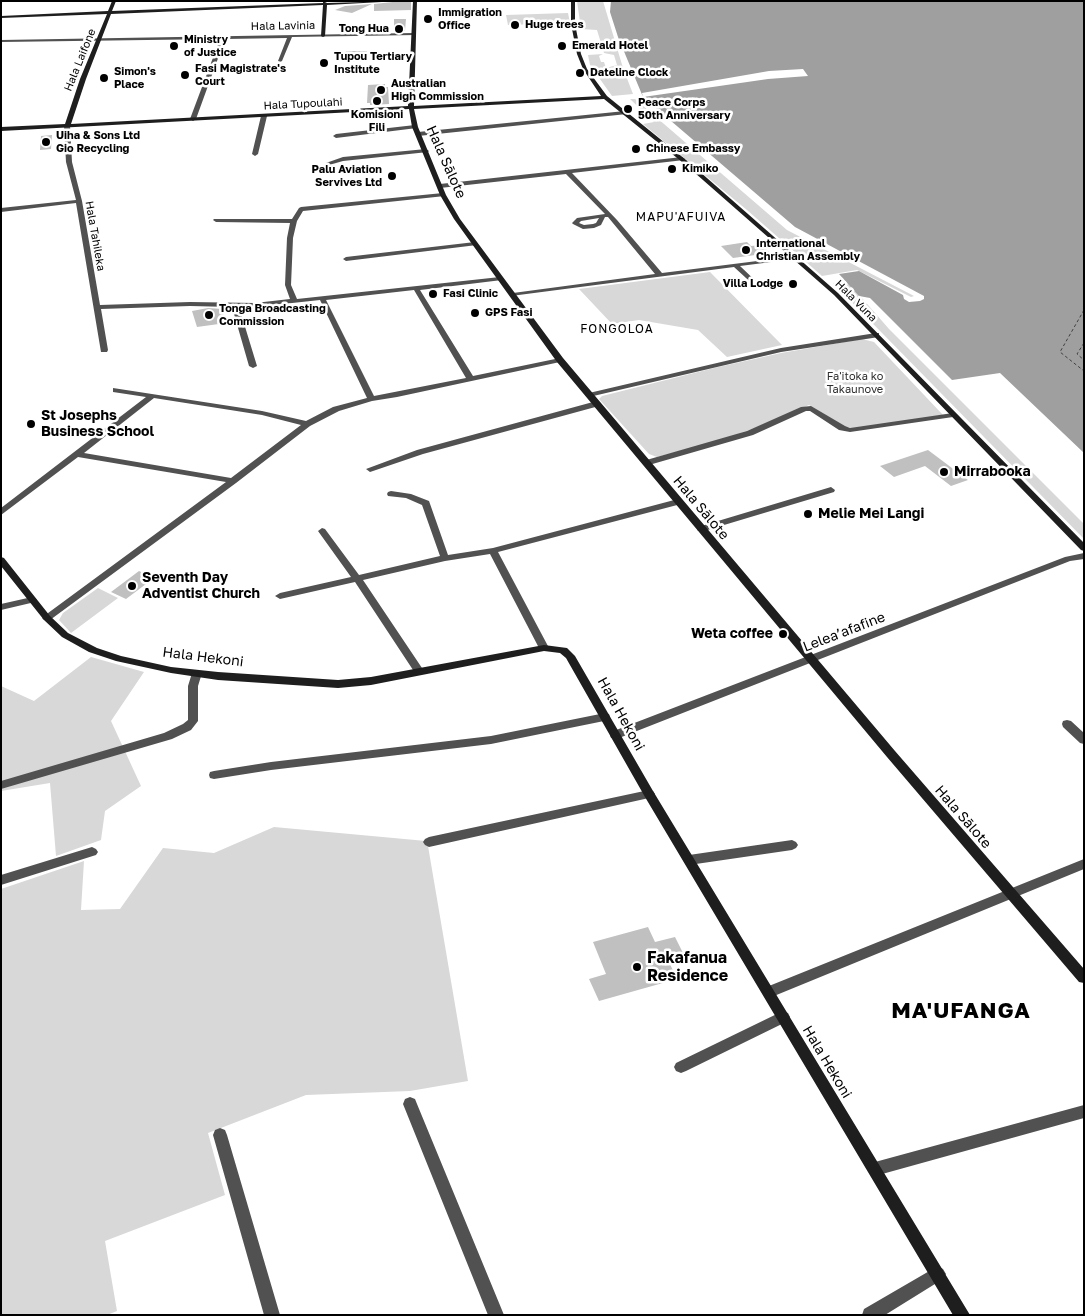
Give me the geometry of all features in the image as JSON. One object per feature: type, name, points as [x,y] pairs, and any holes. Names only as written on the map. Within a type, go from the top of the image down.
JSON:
[{"type":"main road","name":"Hala Laifone","points":[[67,126],[114,1]]},
{"type":"main road","points":[[1,17],[325,2],[398,1]]},
{"type":"main road","name":"Hala Sālote","points":[[415,1],[411,108],[417,130],[443,195],[475,244],[560,360],[596,404],[811,660],[1084,978]]},
{"type":"main road","name":"Hala Vuna","points":[[572,1],[573,24],[579,54],[585,69],[605,97],[682,159],[836,294],[1084,548]]},
{"type":"main road","points":[[323,36],[325,2]]},
{"type":"main road","name":"Hala Tupoulahi","points":[[1,130],[605,97]]},
{"type":"main road","name":"Hala Hekoni","points":[[1,560],[47,618],[65,635],[94,650],[120,659],[197,673],[302,683],[338,684],[371,681],[544,648],[563,650],[570,656],[649,794],[962,1315]]},
{"type":"street","name":"Hala Lavinia","points":[[1,41],[414,34]]},
{"type":"street","points":[[280,61],[290,36]]},
{"type":"street","points":[[193,119],[223,37]]},
{"type":"street","points":[[336,136],[625,113]]},
{"type":"street","points":[[255,154],[264,116]]},
{"type":"street","name":"Hala Tahileka","points":[[67,126],[68,162],[79,201],[104,350]]},
{"type":"street","points":[[329,163],[343,159],[426,151]]},
{"type":"street","points":[[440,186],[682,159]]},
{"type":"street","points":[[568,172],[659,274]]},
{"type":"street","points":[[294,301],[288,285],[290,238],[294,220],[301,209],[443,195]]},
{"type":"street","points":[[1,210],[79,201]]},
{"type":"street","points":[[216,220],[294,220]]},
{"type":"street","points":[[346,259],[475,244]]},
{"type":"street","points":[[513,295],[795,257]]},
{"type":"street","points":[[735,265],[760,288]]},
{"type":"street","points":[[97,307],[255,305],[500,278]]},
{"type":"street","points":[[415,287],[471,379]]},
{"type":"street","points":[[322,298],[371,398]]},
{"type":"street","points":[[235,305],[252,366]]},
{"type":"street","points":[[589,395],[781,350],[876,335]]},
{"type":"street","points":[[47,618],[233,482],[307,424],[336,409],[371,398],[560,360]]},
{"type":"street","points":[[116,390],[297,420],[307,424]]},
{"type":"street","points":[[1,512],[152,396]]},
{"type":"street","points":[[370,469],[420,452],[596,404]]},
{"type":"street","points":[[646,463],[750,433],[804,409],[811,408],[842,428],[850,430],[953,415]]},
{"type":"street","points":[[78,454],[233,482]]},
{"type":"street","points":[[701,529],[830,490]]},
{"type":"street","points":[[391,494],[408,496],[426,503],[445,558]]},
{"type":"street","points":[[280,596],[445,558],[493,551],[678,502]]},
{"type":"street","points":[[322,532],[357,578],[419,671]]},
{"type":"street","points":[[493,551],[544,648]]},
{"type":"street","name":"Lelea’afafine","points":[[615,735],[1068,559],[1084,556]]},
{"type":"street","points":[[1,607],[32,600]]},
{"type":"street","points":[[1,785],[168,736],[187,727],[193,721],[193,686],[197,673]]},
{"type":"street","points":[[214,775],[272,766],[491,740],[605,717]]},
{"type":"street","points":[[1067,724],[1084,740]]},
{"type":"street","points":[[429,842],[649,794]]},
{"type":"street","points":[[689,860],[792,845]]},
{"type":"street","points":[[1,880],[92,852]]},
{"type":"street","points":[[769,992],[1084,864]]},
{"type":"street","points":[[681,1066],[783,1017]]},
{"type":"street","points":[[410,1104],[496,1315]]},
{"type":"street","points":[[875,1169],[1084,1111]]},
{"type":"street","points":[[220,1135],[272,1315]]},
{"type":"street","points":[[870,1315],[938,1274]]},
{"type":"green space","points":[[577,1],[603,1],[623,68],[633,94],[612,96],[590,65],[588,55],[603,54],[599,56],[606,68],[617,65],[614,55],[604,53],[597,30],[581,29]]},
{"type":"green space","points":[[568,13],[570,23],[508,25],[506,15]]},
{"type":"green space","points":[[630,99],[635,99],[787,230],[914,296],[911,297],[857,270],[822,276],[747,210],[643,124],[654,122]]},
{"type":"green space","points":[[710,272],[782,345],[727,357],[698,330],[639,320],[612,324],[579,289]]},
{"type":"green space","points":[[848,282],[889,329],[1084,524],[1084,539],[833,283]]},
{"type":"green space","name":"Fa'itoka ko Takaunove","points":[[862,339],[874,342],[943,415],[854,429],[844,426],[809,405],[766,424],[721,440],[657,457],[649,454],[599,399],[602,396],[714,368],[781,353]]},
{"type":"green space","points":[[98,588],[118,598],[71,633],[59,620],[63,613]]},
{"type":"green space","points":[[91,657],[144,672],[111,721],[141,786],[105,811],[101,840],[56,856],[50,783],[1,791],[1,686],[34,701]]},
{"type":"green space","points":[[274,827],[426,841],[468,1081],[410,1091],[306,1095],[208,1133],[225,1195],[105,1241],[117,1311],[107,1315],[1,1315],[1,889],[84,861],[81,910],[120,909],[163,848],[214,853]]},
{"type":"shaded area","points":[[611,1],[1084,1],[1084,453],[1000,373],[952,380],[870,298],[859,296],[839,274],[859,271],[903,295],[904,299],[909,302],[920,301],[924,299],[924,296],[795,227],[643,97],[618,37],[610,12]]},
{"type":"pier","points":[[803,69],[808,76],[768,79],[643,97],[642,93],[769,71]]},
{"type":"building","points":[[411,1],[411,10],[374,11],[374,4]]},
{"type":"building","points":[[372,4],[352,13],[335,10],[345,6]]},
{"type":"building","points":[[394,19],[406,19],[405,31],[394,31]]},
{"type":"building","points":[[346,51],[367,51],[366,62],[344,62]]},
{"type":"building","points":[[385,84],[385,87],[388,87],[389,104],[370,105],[370,103],[367,103],[368,85]]},
{"type":"building","name":"Uiha & Sons Ltd Gio Recycling","points":[[52,135],[51,149],[40,150],[41,136]]},
{"type":"building","name":"International Christian Assembly","points":[[747,242],[751,246],[762,245],[770,253],[733,258],[721,246]]},
{"type":"building","name":"Tonga Broadcasting Commission","points":[[208,308],[222,309],[226,323],[197,327],[192,311]]},
{"type":"building","name":"Mirrabooka","points":[[928,450],[968,480],[951,486],[925,466],[894,477],[880,466]]},
{"type":"building","name":"Seventh Day Adventist Church","points":[[139,571],[154,578],[126,599],[111,592]]},
{"type":"building","name":"Fakafanua Residence","points":[[648,927],[655,942],[675,937],[684,955],[668,960],[677,979],[599,1001],[589,979],[606,974],[593,942]]},
{"type":"ferry route","points":[[1084,310],[1060,352],[1084,371]]},
{"type":"ferry route","points":[[1084,343],[1077,354],[1084,360]]},
{"type":"place","name":"Immigration Office","points":[[428,19]]},
{"type":"place","name":"Huge trees","points":[[515,25]]},
{"type":"place","name":"Tong Hua","points":[[399,29]]},
{"type":"place","name":"Ministry of Justice","points":[[174,46]]},
{"type":"place","name":"Emerald Hotel","points":[[562,46]]},
{"type":"place","name":"Tupou Tertiary Institute","points":[[324,63]]},
{"type":"place","name":"Dateline Clock","points":[[580,73]]},
{"type":"place","name":"Fasi Magistrate's Court","points":[[185,75]]},
{"type":"place","name":"Simon's Place","points":[[104,78]]},
{"type":"place","name":"Australian High Commission","points":[[381,90]]},
{"type":"place","name":"Komisioni Fili","points":[[377,101]]},
{"type":"place","name":"Peace Corps 50th Anniversary","points":[[628,109]]},
{"type":"place","name":"Uiha & Sons Ltd Gio Recycling","points":[[46,142]]},
{"type":"place","name":"Chinese Embassy","points":[[636,149]]},
{"type":"place","name":"Kimiko","points":[[672,169]]},
{"type":"place","name":"Palu Aviation Servives Ltd","points":[[392,176]]},
{"type":"place","name":"International Christian Assembly","points":[[746,250]]},
{"type":"place","name":"Villa Lodge","points":[[793,284]]},
{"type":"place","name":"Fasi Clinic","points":[[433,294]]},
{"type":"place","name":"GPS Fasi","points":[[475,313]]},
{"type":"place","name":"Tonga Broadcasting Commission","points":[[209,315]]},
{"type":"place","name":"St Josephs Business School","points":[[31,424]]},
{"type":"place","name":"Mirrabooka","points":[[944,472]]},
{"type":"place","name":"Melie Mei Langi","points":[[808,514]]},
{"type":"place","name":"Seventh Day Adventist Church","points":[[132,586]]},
{"type":"place","name":"Weta coffee","points":[[783,634]]},
{"type":"place","name":"Fakafanua Residence","points":[[637,967]]},
{"type":"district","name":"MAPU'AFUIVA","points":[[681,217]]},
{"type":"district","name":"FONGOLOA","points":[[617,329]]},
{"type":"district","name":"MA'UFANGA","points":[[961,1011]]}]
